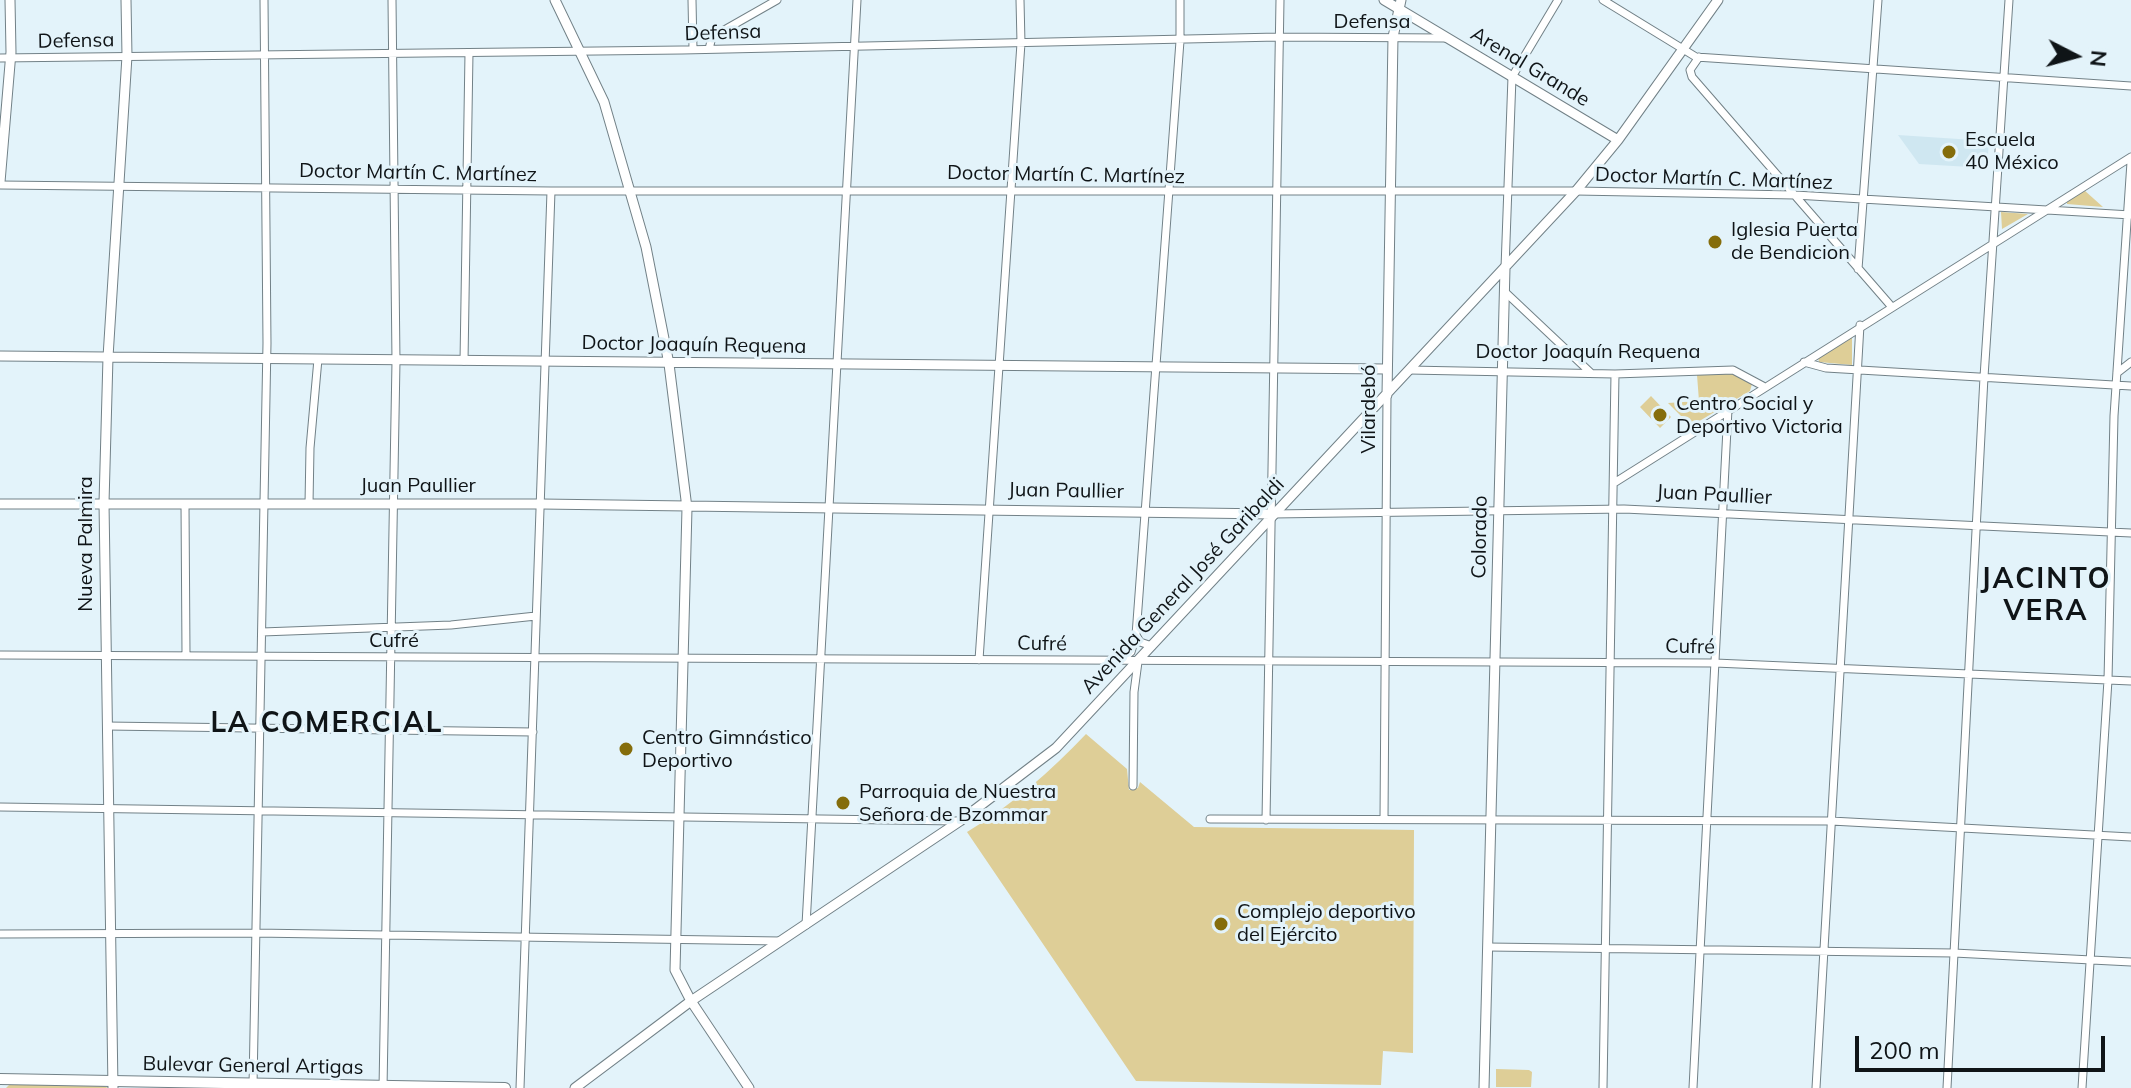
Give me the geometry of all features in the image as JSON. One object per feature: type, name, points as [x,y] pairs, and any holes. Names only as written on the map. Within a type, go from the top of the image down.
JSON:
[{"type":"main road","name":"Bulevar General Artigas","points":[[0,1079],[113,1084],[505,1088]]},
{"type":"street","points":[[0,183],[10,0]]},
{"type":"street","name":"Nueva Palmira","points":[[113,1084],[104,503],[108,357],[127,56],[126,0]]},
{"type":"street","points":[[253,1086],[262,656],[264,0]]},
{"type":"street","points":[[383,1087],[396,361],[392,0]]},
{"type":"street","points":[[555,0],[604,102],[646,247],[669,364],[687,508],[675,970],[691,1001],[749,1088]]},
{"type":"street","points":[[692,0],[693,49]]},
{"type":"street","points":[[709,49],[712,37],[777,0]]},
{"type":"street","points":[[806,925],[818,658],[845,191],[857,44],[857,0]]},
{"type":"street","points":[[979,660],[1001,367],[1021,43],[1020,0]]},
{"type":"street","points":[[1120,661],[1131,652],[1136,635],[1180,41],[1180,0]]},
{"type":"street","points":[[1266,820],[1280,0]]},
{"type":"street","name":"Arenal Grande","points":[[1384,0],[1399,4],[1447,38],[1618,140]]},
{"type":"street","name":"Colorado","points":[[1484,1088],[1512,77],[1558,0]]},
{"type":"street","points":[[1603,0],[1699,57],[2131,86]]},
{"type":"street","name":"Avenida General José Garibaldi","points":[[575,1088],[691,1001],[960,821],[1056,748],[1576,191],[1618,140],[1718,0]]},
{"type":"street","points":[[1858,269],[1878,0]]},
{"type":"street","points":[[1947,1088],[1984,377],[2009,0]]},
{"type":"street","name":"Vilardebó","points":[[1384,819],[1390,191],[1393,37],[1399,4]]},
{"type":"street","name":"Defensa","points":[[5,58],[469,53],[1278,37],[1447,38]]},
{"type":"street","points":[[464,361],[469,53]]},
{"type":"street","points":[[1699,57],[1690,70],[1692,77],[1891,306]]},
{"type":"street","points":[[1614,483],[1860,325],[2131,159]]},
{"type":"street","points":[[2082,1088],[2108,680],[2117,373],[2131,159]]},
{"type":"street","name":"Doctor Martín C. Martínez","points":[[0,183],[551,191],[1576,191],[1795,195],[2046,209],[2129,220]]},
{"type":"street","points":[[520,1088],[551,191]]},
{"type":"street","points":[[1504,291],[1591,373]]},
{"type":"street","points":[[1816,1088],[1860,325]]},
{"type":"street","name":"Doctor Joaquín Requena","points":[[0,356],[1387,369]]},
{"type":"street","points":[[309,504],[310,448],[318,359]]},
{"type":"street","points":[[1804,362],[1826,368],[2131,386]]},
{"type":"street","points":[[2117,373],[2131,362]]},
{"type":"street","name":"Doctor Joaquín Requena","points":[[1409,370],[1615,374],[1733,370],[1763,386]]},
{"type":"street","points":[[1603,1088],[1615,374]]},
{"type":"street","points":[[1693,1088],[1728,409]]},
{"type":"street","name":"Juan Paullier","points":[[0,504],[541,504],[1273,514],[1614,509],[2131,533]]},
{"type":"street","points":[[185,504],[186,654]]},
{"type":"street","points":[[262,632],[451,625],[536,616]]},
{"type":"street","points":[[1136,635],[1140,642],[1152,646]]},
{"type":"street","name":"Cufré","points":[[0,655],[1715,663],[2131,681]]},
{"type":"street","points":[[1133,786],[1134,692],[1138,662]]},
{"type":"street","points":[[1116,685],[1134,692]]},
{"type":"street","points":[[107,726],[533,732]]},
{"type":"street","points":[[0,807],[960,821]]},
{"type":"street","points":[[1210,819],[1831,821],[2131,837]]},
{"type":"street","points":[[0,934],[255,933],[780,941]]},
{"type":"street","points":[[1488,947],[1954,953],[2131,962]]},
{"type":"shaded area","points":[[1898,135],[1989,141],[1987,168],[1919,164]]},
{"type":"shaded area","points":[[2084,190],[2103,207],[2067,204]]},
{"type":"shaded area","points":[[2001,212],[2028,214],[2002,229]]},
{"type":"shaded area","points":[[1852,336],[1852,365],[1819,362],[1818,357]]},
{"type":"shaded area","points":[[1730,373],[1752,384],[1750,391],[1691,426],[1668,403],[1699,401],[1697,375]]},
{"type":"shaded area","points":[[1651,396],[1671,417],[1660,428],[1640,407]]},
{"type":"shaded area","name":"Complejo deportivo del Ejército","points":[[1086,734],[1127,769],[1129,790],[1138,788],[1140,782],[1194,827],[1414,830],[1413,1053],[1383,1051],[1381,1085],[1136,1081],[967,832],[1030,787]]},
{"type":"shaded area","points":[[1496,1069],[1529,1070],[1532,1072],[1531,1087],[1496,1087]]},
{"type":"shaded area","points":[[10,1084],[104,1086],[108,1088],[6,1088]]},
{"type":"place","name":"Escuela 40 México","points":[[1949,152]]},
{"type":"place","name":"Iglesia Puerta de Bendicion","points":[[1715,242]]},
{"type":"place","name":"Centro Social y Deportivo Victoria","points":[[1660,415]]},
{"type":"place","name":"Centro Gimnástico Deportivo","points":[[626,749]]},
{"type":"place","name":"Parroquia de Nuestra Señora de Bzommar","points":[[843,803]]},
{"type":"place","name":"Complejo deportivo del Ejército","points":[[1221,924]]},
{"type":"district","name":"JACINTO VERA","points":[[2046,596]]},
{"type":"district","name":"LA COMERCIAL","points":[[327,724]]}]
